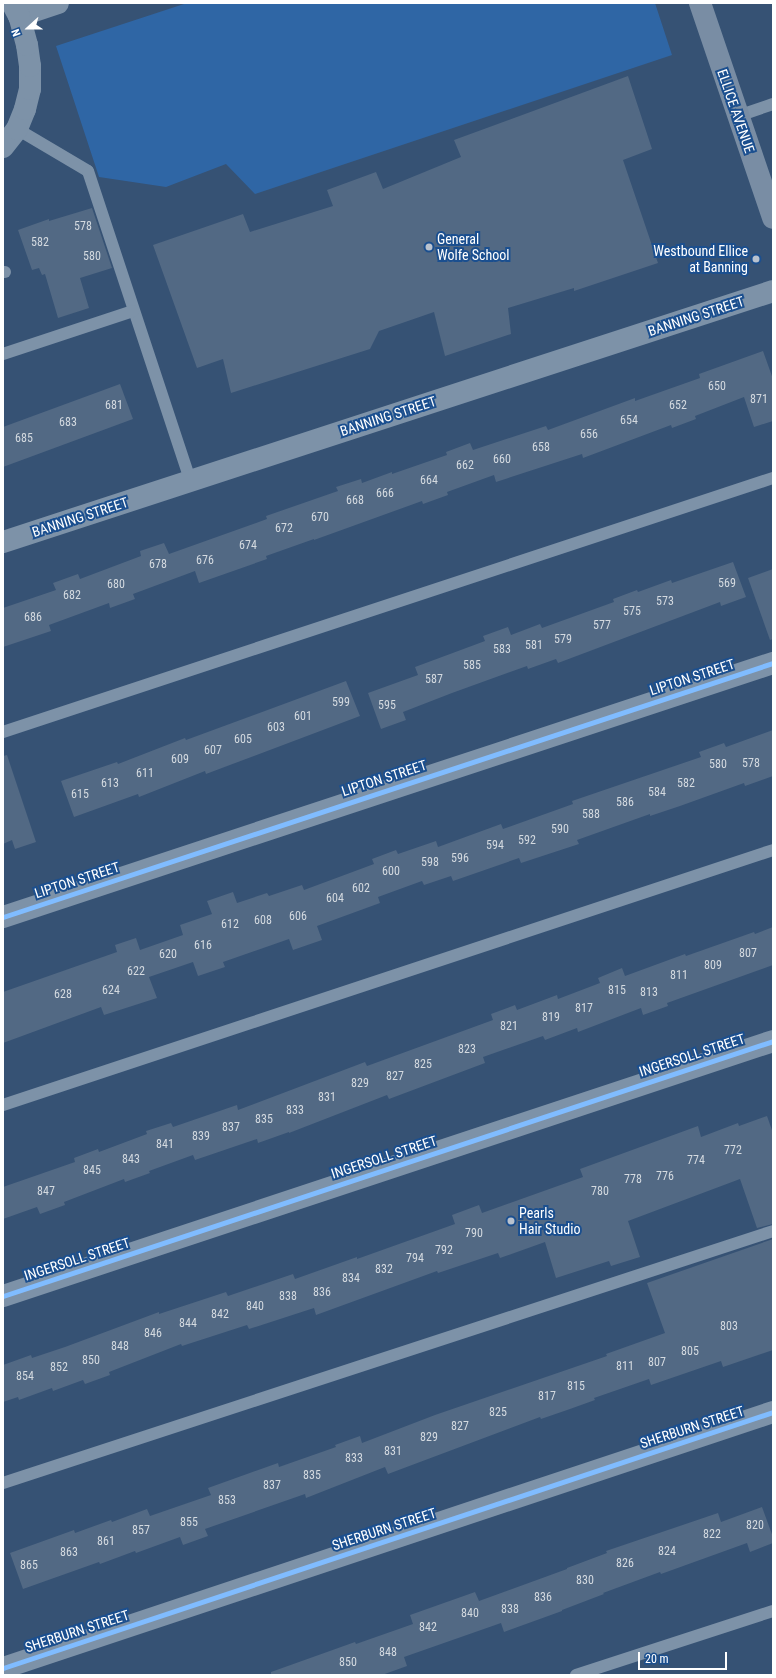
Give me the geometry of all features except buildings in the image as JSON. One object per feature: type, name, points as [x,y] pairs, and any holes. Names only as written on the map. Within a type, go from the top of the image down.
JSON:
[{"type":"main road","name":"ELLICE AVENUE","points":[[700,3],[773,218]]},
{"type":"street","points":[[3,147],[17,129],[25,109],[30,89],[27,45],[16,9],[58,3]]},
{"type":"street","name":"BANNING STREET","points":[[3,542],[773,291]]},
{"type":"street","name":"LIPTON STREET","points":[[3,917],[773,663]]},
{"type":"street","name":"INGERSOLL STREET","points":[[3,1296],[773,1041]]},
{"type":"street","name":"SHERBURN STREET","points":[[3,1668],[773,1412]]},
{"type":"lane","points":[[738,116],[773,104]]},
{"type":"lane","points":[[17,129],[88,171],[190,480]]},
{"type":"lane","points":[[3,354],[134,311]]},
{"type":"lane","points":[[3,732],[773,478]]},
{"type":"lane","points":[[3,1105],[773,850]]},
{"type":"lane","points":[[3,1483],[773,1231]]},
{"type":"lane","points":[[576,1675],[773,1611]]},
{"type":"shaded area","points":[[187,3],[655,3],[672,55],[255,194],[226,164],[166,187],[99,177],[56,46]]},
{"type":"cycle path","points":[[3,917],[773,663]]},
{"type":"cycle path","points":[[3,1296],[773,1041]]},
{"type":"cycle path","points":[[3,1668],[773,1412]]},
{"type":"place","name":"General Wolfe School","points":[[429,247]]},
{"type":"place","name":"Westbound Ellice at Banning","points":[[756,259]]},
{"type":"place","name":"Pearls Hair Studio","points":[[511,1221]]}]
